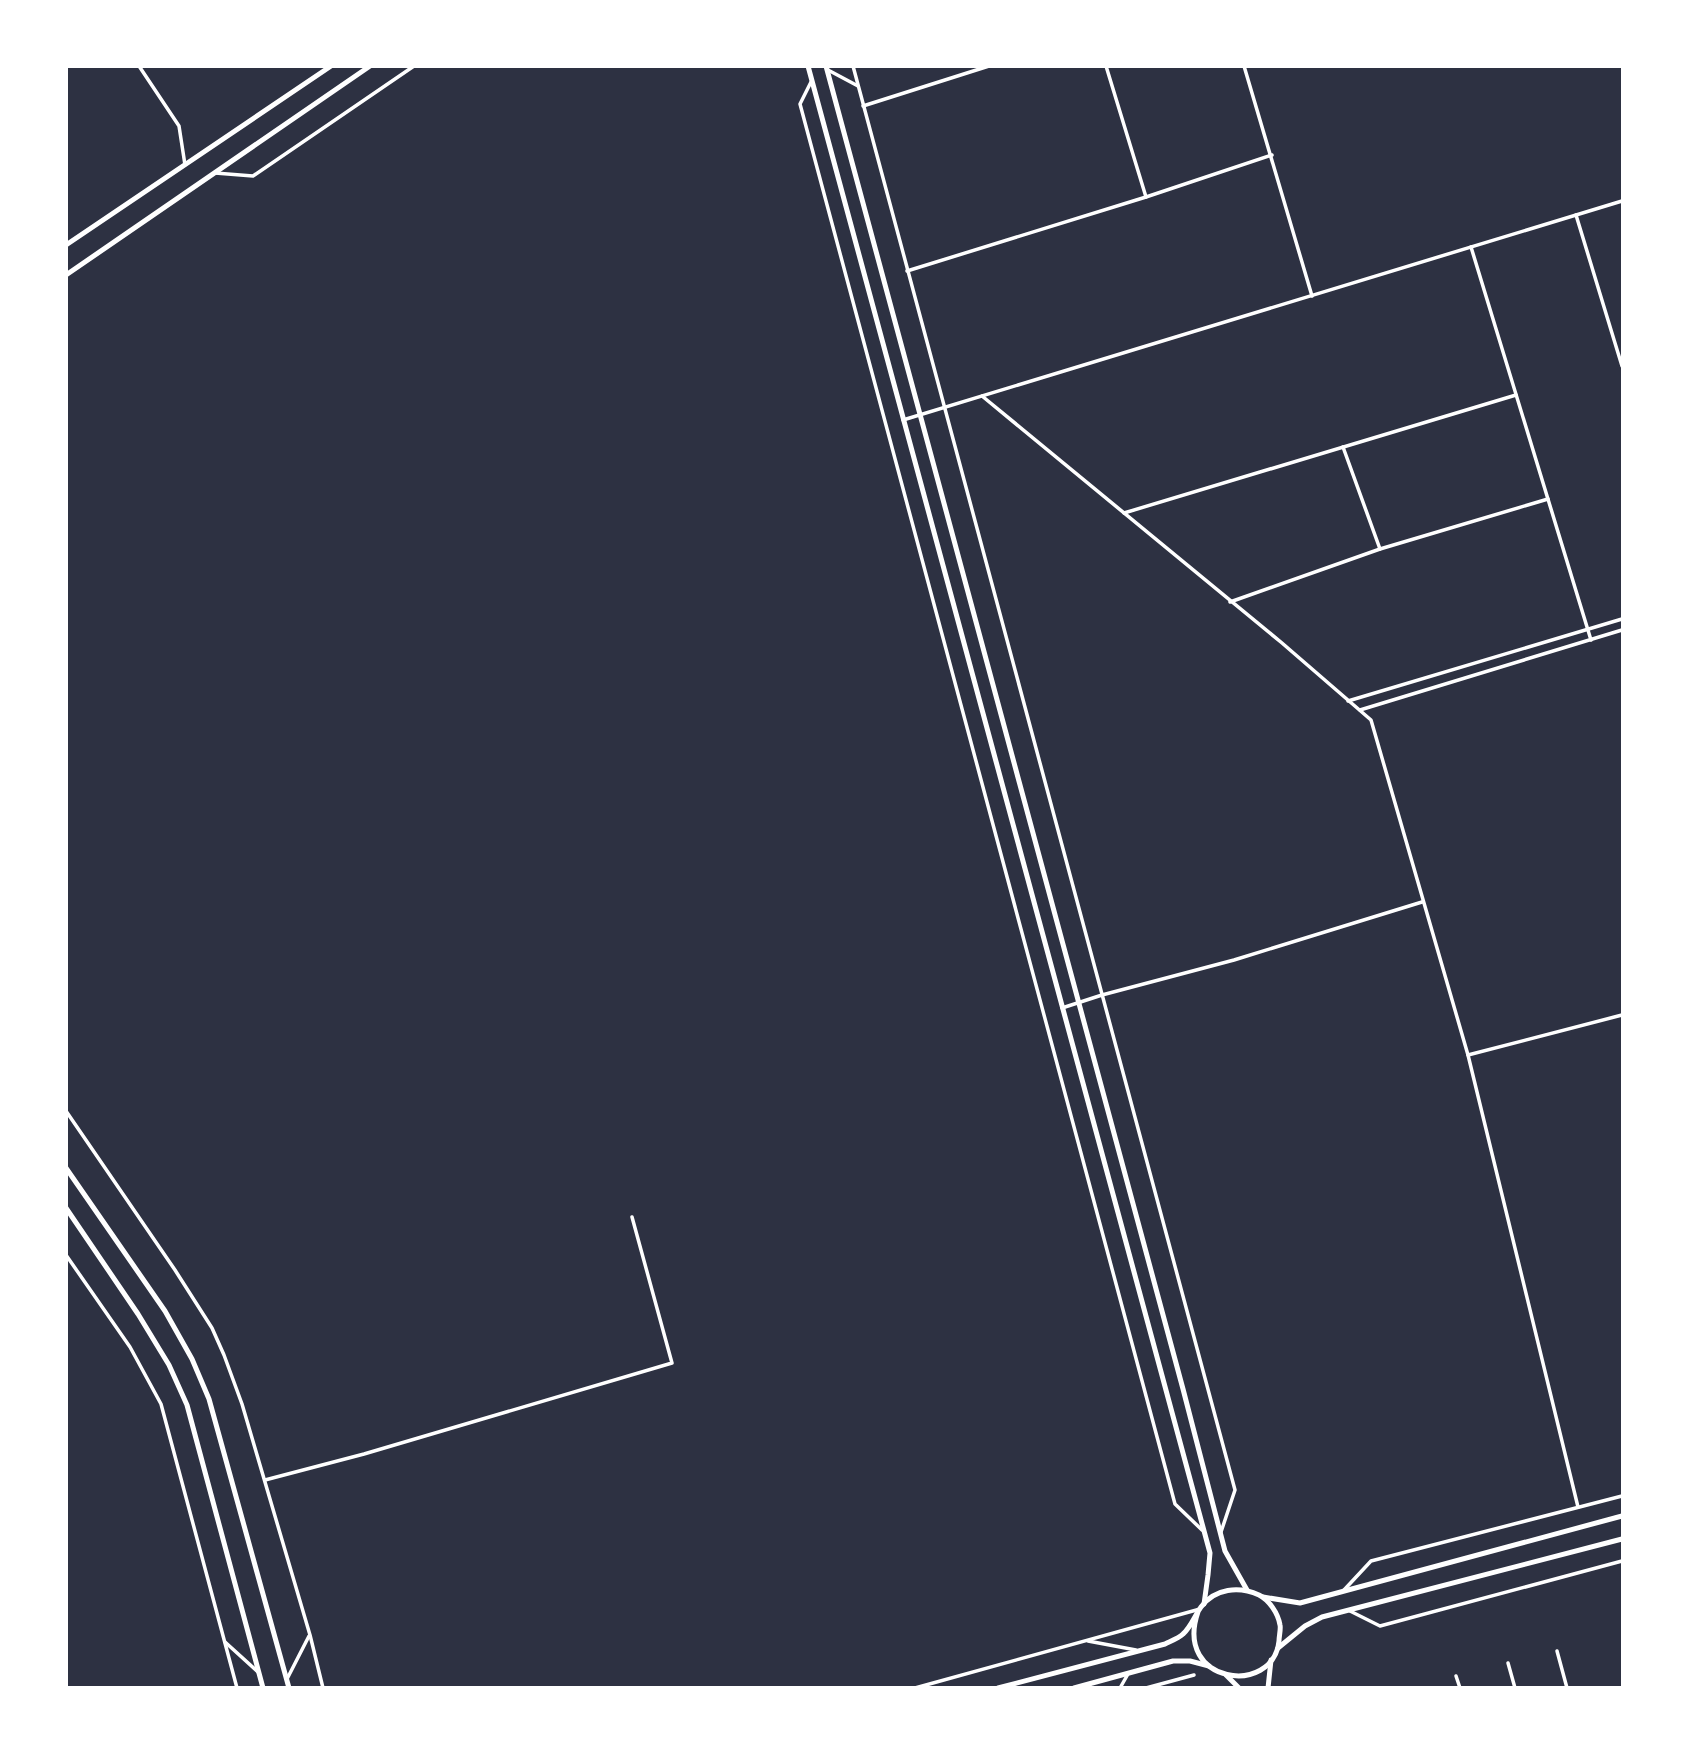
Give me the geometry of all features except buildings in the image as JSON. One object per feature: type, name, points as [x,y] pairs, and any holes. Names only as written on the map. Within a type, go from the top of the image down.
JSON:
[{"type":"street","points":[[139,66],[179,126],[184,165]]},
{"type":"street","points":[[66,245],[331,66]]},
{"type":"street","points":[[66,275],[370,66]]},
{"type":"street","points":[[215,173],[253,176],[414,66]]},
{"type":"street","points":[[808,66],[1210,1553],[1208,1575],[1193,1637],[1199,1654],[1209,1667]]},
{"type":"street","points":[[853,66],[1235,1490],[1221,1534]]},
{"type":"street","points":[[863,106],[989,66]]},
{"type":"street","points":[[1106,66],[1146,197]]},
{"type":"street","points":[[1244,66],[1312,296]]},
{"type":"street","points":[[826,68],[858,86]]},
{"type":"street","points":[[826,68],[1225,1550],[1247,1590]]},
{"type":"street","points":[[812,81],[800,104],[1175,1504],[1204,1531]]},
{"type":"street","points":[[907,271],[1272,155]]},
{"type":"street","points":[[903,420],[1622,201]]},
{"type":"street","points":[[1576,215],[1622,366]]},
{"type":"street","points":[[1471,247],[1591,640]]},
{"type":"street","points":[[1124,513],[1516,395]]},
{"type":"street","points":[[982,396],[1371,720],[1468,1055],[1578,1507]]},
{"type":"street","points":[[1343,447],[1380,549]]},
{"type":"street","points":[[1230,601],[1380,549],[1548,499]]},
{"type":"street","points":[[1348,701],[1622,619]]},
{"type":"street","points":[[1359,710],[1622,630]]},
{"type":"street","points":[[1062,1008],[1234,960],[1423,902]]},
{"type":"street","points":[[1468,1055],[1622,1015]]},
{"type":"street","points":[[66,1111],[212,1328],[242,1404],[323,1688]]},
{"type":"street","points":[[66,1168],[165,1311],[192,1359],[208,1399],[289,1688]]},
{"type":"street","points":[[66,1208],[138,1314],[169,1366],[187,1405],[263,1688]]},
{"type":"street","points":[[264,1480],[377,1450],[672,1363],[632,1217]]},
{"type":"street","points":[[66,1255],[130,1347],[161,1404],[237,1688]]},
{"type":"street","points":[[1343,1591],[1371,1561],[1622,1496]]},
{"type":"street","points":[[998,1688],[1165,1644],[1183,1634],[1212,1597],[1231,1589],[1300,1602],[1622,1516]]},
{"type":"street","points":[[1226,1675],[1248,1675],[1262,1669],[1278,1648],[1305,1626],[1322,1617],[1622,1539]]},
{"type":"street","points":[[1348,1610],[1381,1626],[1622,1561]]},
{"type":"street","points":[[1263,1597],[1272,1606],[1280,1626],[1278,1648]]},
{"type":"street","points":[[915,1688],[1201,1608]]},
{"type":"street","points":[[287,1680],[310,1635]]},
{"type":"street","points":[[224,1641],[259,1674]]},
{"type":"street","points":[[1086,1641],[1141,1651]]},
{"type":"street","points":[[1558,1651],[1567,1688]]},
{"type":"street","points":[[1268,1688],[1271,1660]]},
{"type":"street","points":[[1074,1688],[1173,1661],[1190,1661],[1226,1675],[1239,1688]]},
{"type":"street","points":[[1508,1663],[1515,1688]]},
{"type":"street","points":[[1120,1688],[1129,1672]]},
{"type":"street","points":[[1146,1688],[1194,1675]]},
{"type":"street","points":[[1457,1676],[1460,1688]]}]
